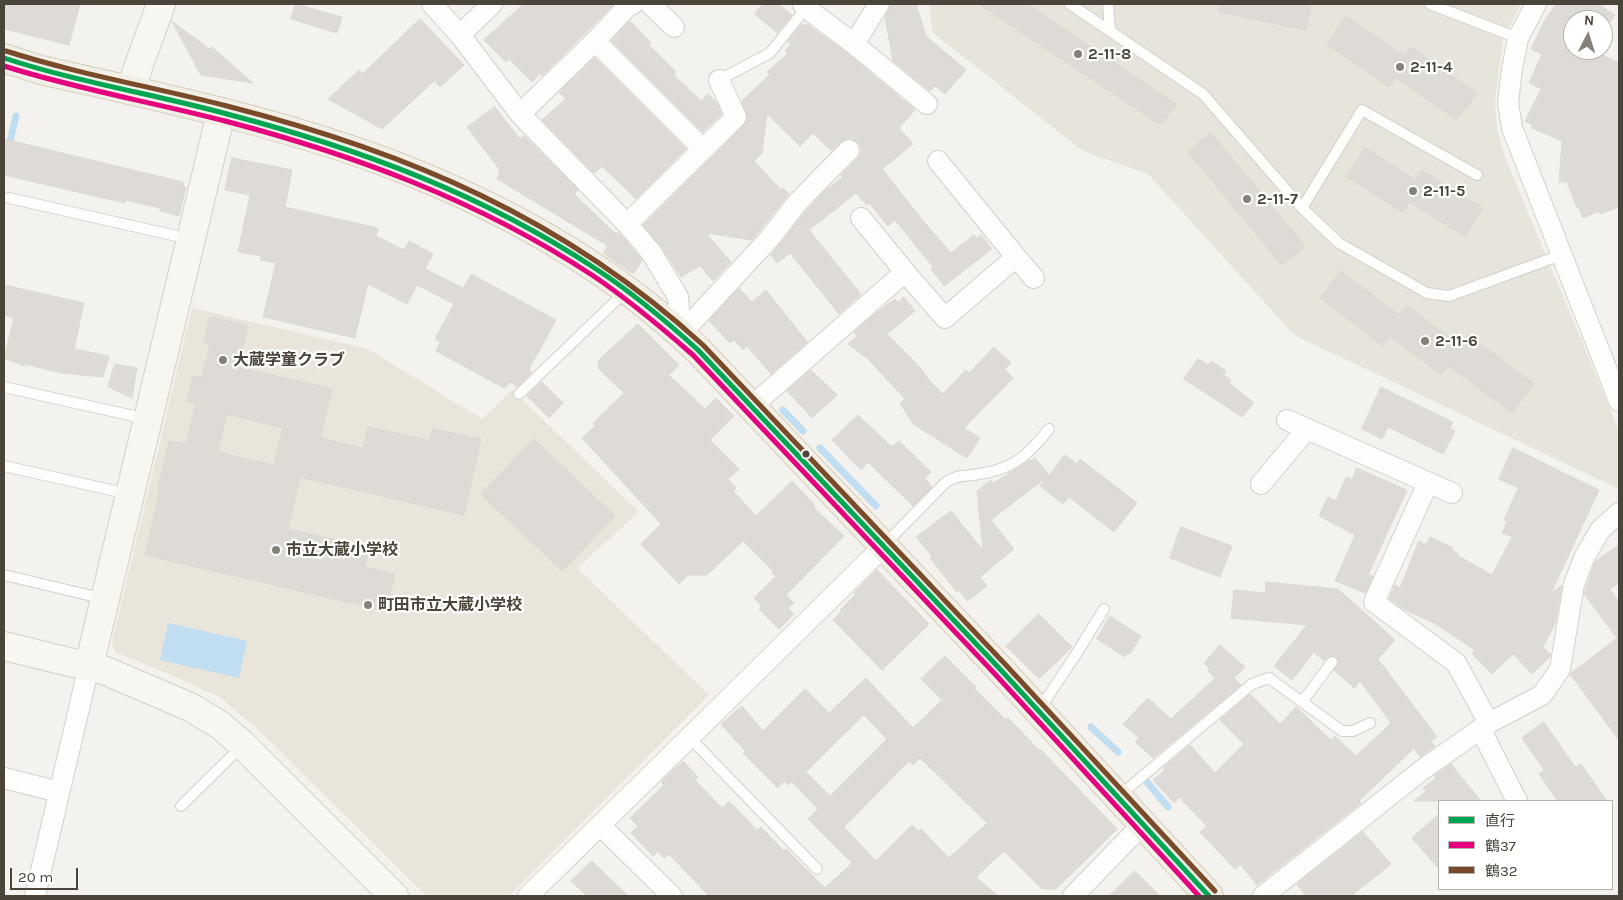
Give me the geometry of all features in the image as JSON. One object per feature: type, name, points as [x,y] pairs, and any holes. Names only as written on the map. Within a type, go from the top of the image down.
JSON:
[{"type":"main road","points":[[4,58],[41,70],[130,90],[293,132],[343,148],[405,170],[448,188],[538,234],[584,261],[657,314],[681,334],[752,406],[1039,711],[1209,896]]},
{"type":"street","points":[[130,90],[161,4]]},
{"type":"street","points":[[432,4],[460,34],[520,114],[627,224],[651,252],[678,297],[681,334]]},
{"type":"street","points":[[460,34],[492,4]]},
{"type":"street","points":[[520,114],[630,4],[634,4]]},
{"type":"street","points":[[650,4],[674,27]]},
{"type":"street","points":[[854,44],[879,4]]},
{"type":"street","points":[[1536,4],[1518,38],[1508,103],[1512,128],[1619,401]]},
{"type":"street","points":[[805,6],[927,104]]},
{"type":"street","points":[[595,41],[703,149]]},
{"type":"street","points":[[627,224],[736,117],[719,80]]},
{"type":"street","points":[[35,896],[221,113]]},
{"type":"street","points":[[681,334],[769,240],[797,203],[849,150]]},
{"type":"street","points":[[938,161],[1034,278]]},
{"type":"street","points":[[861,218],[945,318],[1016,257]]},
{"type":"street","points":[[752,406],[905,272]]},
{"type":"street","points":[[1287,420],[1452,493]]},
{"type":"street","points":[[1261,484],[1307,429]]},
{"type":"street","points":[[1428,483],[1374,602],[1456,663],[1517,800]]},
{"type":"street","points":[[1263,896],[1422,770],[1485,727],[1542,695],[1560,669],[1574,584],[1584,558],[1600,530],[1619,513]]},
{"type":"street","points":[[528,896],[884,546]]},
{"type":"street","points":[[4,646],[106,671],[190,707],[220,725],[243,745],[394,896]]},
{"type":"street","points":[[4,778],[59,792]]},
{"type":"street","points":[[1073,896],[1143,824]]},
{"type":"street","points":[[600,825],[672,896]]},
{"type":"lane","points":[[1070,4],[1203,94],[1302,208],[1339,243],[1428,293],[1449,296],[1561,254]]},
{"type":"lane","points":[[1108,4],[1110,30]]},
{"type":"lane","points":[[1436,5],[1518,38]]},
{"type":"lane","points":[[719,80],[770,53],[805,6]]},
{"type":"lane","points":[[1302,208],[1362,110],[1477,176]]},
{"type":"lane","points":[[9,198],[190,239]]},
{"type":"lane","points":[[519,394],[626,291]]},
{"type":"lane","points":[[4,388],[148,419]]},
{"type":"lane","points":[[884,546],[946,482],[959,475],[978,474],[1016,463],[1031,451],[1049,429]]},
{"type":"lane","points":[[4,466],[130,494]]},
{"type":"lane","points":[[4,575],[105,599]]},
{"type":"lane","points":[[1039,711],[1104,609]]},
{"type":"lane","points":[[1302,702],[1332,662]]},
{"type":"lane","points":[[1118,797],[1252,684],[1269,678],[1342,730],[1353,731],[1370,723]]},
{"type":"lane","points":[[688,737],[817,869]]},
{"type":"lane","points":[[181,806],[243,745]]},
{"type":"shaded area","points":[[929,4],[1521,4],[1503,38],[1495,103],[1497,129],[1505,157],[1619,431],[1619,489],[1294,335],[1148,174],[1083,151],[933,33]]},
{"type":"shaded area","name":"町田市立大蔵小学校","points":[[192,308],[368,349],[482,419],[512,390],[639,512],[577,568],[709,695],[509,896],[426,896],[261,732],[221,698],[115,652],[112,642]]},
{"type":"water","points":[[168,623],[247,641],[239,678],[160,660]]},
{"type":"building","points":[[4,4],[80,4],[69,45],[4,29]]},
{"type":"building","points":[[296,4],[342,17],[337,33],[291,19]]},
{"type":"building","points":[[524,4],[614,4],[542,76],[540,73],[532,82],[509,59],[506,62],[484,40]]},
{"type":"building","points":[[763,4],[779,4],[792,15],[777,33],[755,14]]},
{"type":"building","points":[[891,4],[916,4],[926,36],[966,70],[945,94],[935,86],[930,91],[893,61],[885,17]]},
{"type":"building","name":"2-11-8","points":[[979,4],[1027,4],[1176,104],[1161,125]]},
{"type":"building","points":[[1220,4],[1311,4],[1306,30],[1219,12]]},
{"type":"building","points":[[1556,4],[1598,4],[1607,10],[1563,10],[1563,60],[1613,60],[1619,63],[1619,207],[1600,214],[1599,211],[1583,218],[1567,182],[1559,182],[1562,141],[1531,128],[1533,125],[1525,121],[1541,89],[1529,83],[1542,54],[1531,49],[1545,20]]},
{"type":"building","name":"2-11-4","points":[[1346,16],[1404,56],[1411,47],[1477,93],[1457,120],[1396,78],[1389,87],[1327,44]]},
{"type":"building","points":[[420,19],[464,65],[440,87],[434,81],[382,129],[328,99],[359,70],[362,74]]},
{"type":"building","points":[[172,21],[209,49],[212,47],[253,83],[201,75]]},
{"type":"building","points":[[630,21],[651,43],[649,45],[676,72],[674,75],[701,101],[708,94],[716,102],[722,114],[703,132],[612,41]]},
{"type":"building","points":[[802,24],[805,26],[807,24],[847,53],[915,110],[899,128],[913,144],[882,169],[925,223],[951,253],[974,235],[977,239],[981,235],[992,249],[944,286],[931,269],[933,267],[895,220],[888,226],[869,203],[867,205],[856,193],[809,230],[861,294],[839,314],[790,253],[777,263],[771,255],[806,211],[825,191],[843,177],[841,175],[858,158],[861,147],[857,141],[846,138],[831,151],[813,133],[800,146],[767,114],[762,153],[754,161],[781,190],[783,188],[789,194],[752,240],[706,233],[731,262],[713,281],[700,266],[681,277],[661,246],[643,225],[744,125],[748,119],[742,101],[770,74],[767,72],[788,54],[785,51],[791,44],[788,42]]},
{"type":"building","points":[[595,58],[686,149],[636,199],[602,166],[594,173],[542,120],[566,99],[559,92]]},
{"type":"building","points":[[495,107],[520,139],[524,136],[578,190],[574,194],[616,234],[617,232],[622,236],[642,261],[633,274],[603,253],[608,246],[497,179],[500,170],[467,127]]},
{"type":"building","name":"2-11-7","points":[[1211,133],[1305,246],[1282,265],[1188,152]]},
{"type":"building","points":[[4,139],[183,182],[183,186],[186,187],[179,216],[160,211],[160,208],[126,200],[125,203],[4,175]]},
{"type":"building","name":"2-11-5","points":[[1365,148],[1416,180],[1422,170],[1483,208],[1465,236],[1409,202],[1403,212],[1347,177]]},
{"type":"building","points":[[232,158],[292,170],[285,207],[378,228],[376,236],[404,250],[409,241],[433,254],[425,269],[463,288],[471,274],[556,320],[529,369],[532,372],[517,387],[511,382],[504,388],[436,351],[440,342],[435,339],[454,304],[417,285],[407,304],[368,284],[355,338],[263,317],[276,263],[260,260],[261,256],[238,252],[250,195],[225,190]]},
{"type":"building","name":"2-11-6","points":[[1341,271],[1399,315],[1406,305],[1459,345],[1468,334],[1534,384],[1512,413],[1448,365],[1441,375],[1390,336],[1383,346],[1320,298]]},
{"type":"building","points":[[4,285],[84,303],[74,349],[109,356],[103,377],[62,373],[24,364],[24,366],[4,358],[14,318],[4,315]]},
{"type":"building","points":[[739,288],[752,302],[766,290],[807,342],[771,374],[747,346],[743,350],[734,340],[730,343],[709,321]]},
{"type":"building","points":[[904,297],[915,311],[887,334],[943,394],[966,370],[969,373],[994,347],[1011,363],[1005,369],[1013,378],[964,428],[980,438],[967,458],[913,424],[900,403],[905,399],[867,358],[848,344],[857,336],[854,332],[876,313],[895,299],[898,302]]},
{"type":"building","points":[[210,317],[248,326],[238,367],[332,389],[320,438],[363,448],[368,427],[430,441],[433,429],[481,439],[464,515],[300,477],[288,529],[369,548],[365,567],[395,574],[386,611],[145,555],[169,441],[186,444],[196,403],[187,401],[193,376],[202,378],[210,344],[204,342]],"holes":[[[227,414],[283,428],[274,465],[218,452]]]},
{"type":"building","points":[[638,324],[679,365],[669,375],[705,409],[716,398],[734,416],[710,440],[739,469],[728,479],[736,488],[733,491],[756,516],[792,481],[815,505],[813,507],[844,536],[786,595],[794,603],[788,608],[794,614],[779,629],[759,609],[762,606],[754,598],[776,576],[743,541],[707,575],[688,575],[679,584],[641,544],[661,524],[582,438],[595,426],[593,423],[624,393],[599,369],[598,361]]},
{"type":"building","points":[[1198,359],[1209,365],[1211,361],[1226,371],[1224,375],[1231,380],[1229,383],[1254,403],[1242,417],[1184,379]]},
{"type":"building","points":[[115,364],[137,368],[132,398],[108,387]]},
{"type":"building","points":[[811,370],[837,395],[812,418],[787,391]]},
{"type":"building","points":[[542,382],[563,403],[549,418],[527,396]]},
{"type":"building","points":[[1381,387],[1453,422],[1450,428],[1455,431],[1443,454],[1388,427],[1382,439],[1362,429]]},
{"type":"building","points":[[858,415],[892,447],[899,441],[931,472],[925,478],[932,487],[913,506],[868,462],[861,470],[832,440]]},
{"type":"building","points":[[534,439],[615,516],[562,571],[481,494]]},
{"type":"building","points":[[1513,448],[1599,490],[1551,593],[1562,585],[1555,624],[1543,647],[1550,654],[1550,657],[1532,674],[1513,654],[1492,674],[1472,654],[1475,650],[1434,623],[1405,610],[1389,598],[1395,585],[1400,588],[1419,541],[1426,545],[1430,537],[1453,548],[1452,551],[1458,553],[1457,555],[1492,575],[1512,537],[1502,533],[1507,521],[1504,520],[1518,488],[1499,479]]},
{"type":"building","points":[[1065,455],[1077,464],[1080,459],[1137,503],[1114,532],[1069,497],[1063,504],[1040,486],[1048,476],[991,520],[1014,549],[980,577],[987,586],[967,601],[959,590],[957,592],[916,537],[951,511],[983,550],[977,491],[991,480],[994,483],[1035,458],[1049,475]]},
{"type":"building","points":[[1357,468],[1407,490],[1368,575],[1373,576],[1365,593],[1335,581],[1355,535],[1319,516],[1328,497],[1336,501],[1346,477],[1352,480]]},
{"type":"building","points":[[1181,527],[1232,546],[1220,577],[1170,558]]},
{"type":"building","points":[[1619,545],[1619,583],[1610,589],[1619,603],[1619,740],[1570,674],[1617,638],[1584,594],[1595,562]]},
{"type":"building","points":[[877,570],[929,624],[882,670],[833,620],[854,596],[854,593]]},
{"type":"building","points":[[1266,582],[1338,589],[1395,640],[1378,659],[1437,737],[1431,741],[1435,746],[1420,757],[1414,748],[1359,801],[1361,803],[1257,885],[1240,864],[1235,869],[1200,832],[1207,826],[1179,797],[1174,803],[1153,780],[1165,770],[1163,768],[1190,745],[1215,773],[1244,744],[1220,720],[1250,694],[1280,724],[1296,707],[1331,740],[1335,736],[1356,756],[1391,723],[1360,681],[1354,688],[1334,670],[1339,662],[1336,656],[1330,656],[1324,661],[1314,652],[1292,680],[1274,666],[1307,625],[1231,618],[1234,590],[1265,593]]},
{"type":"building","points":[[1039,614],[1072,647],[1039,679],[1006,646]]},
{"type":"building","points":[[1110,616],[1141,636],[1130,654],[1128,653],[1125,657],[1097,639]]},
{"type":"building","points":[[1220,645],[1245,667],[1234,678],[1241,685],[1153,758],[1135,742],[1139,738],[1123,724],[1148,698],[1171,719],[1215,678],[1208,671],[1210,669],[1204,663]]},
{"type":"building","points":[[945,656],[976,687],[974,688],[1006,720],[1008,718],[1041,750],[1117,829],[1056,889],[1042,889],[1004,851],[976,877],[998,896],[709,896],[669,854],[664,858],[658,851],[653,856],[631,833],[638,826],[630,818],[664,785],[661,782],[683,761],[698,777],[695,780],[722,808],[729,801],[757,830],[761,827],[784,851],[786,849],[825,888],[852,863],[808,819],[818,809],[792,782],[788,785],[784,781],[778,788],[743,753],[745,751],[721,724],[742,706],[763,731],[805,689],[829,713],[866,678],[913,728],[942,700],[921,679]],"holes":[[[864,715],[887,739],[830,796],[806,772]],[[920,758],[987,823],[949,858],[921,829],[918,831],[912,825],[876,861],[844,827],[909,761],[913,765]]]},
{"type":"building","points":[[1544,722],[1575,767],[1581,764],[1606,800],[1557,800],[1539,774],[1544,770],[1522,738]]},
{"type":"building","points":[[1451,764],[1480,800],[1414,801],[1426,791],[1423,788],[1436,778],[1434,776]]},
{"type":"building","points":[[1438,815],[1438,868],[1412,838]]},
{"type":"building","points":[[1363,832],[1391,864],[1351,896],[1306,896],[1297,884]]},
{"type":"building","points":[[592,861],[628,896],[587,896],[571,881]]},
{"type":"building","points":[[1135,871],[1160,896],[1109,896]]},
{"type":"waterway","points":[[8,150],[16,116]]},
{"type":"waterway","points":[[783,410],[803,431]]},
{"type":"waterway","points":[[820,448],[876,506]]},
{"type":"waterway","points":[[1091,727],[1118,752]]},
{"type":"waterway","points":[[1147,782],[1168,807]]},
{"type":"transit line","name":"鶴32","points":[[6,51],[88,74],[227,106],[293,124],[358,145],[420,168],[480,195],[539,226],[595,261],[650,300],[703,345],[1004,663],[1215,891]]},
{"type":"transit line","name":"直行","points":[[4,58],[59,74],[276,127],[371,158],[418,176],[509,218],[553,242],[610,278],[674,328],[698,350],[999,668],[1209,896]]},
{"type":"transit line","name":"鶴37","points":[[4,66],[59,82],[273,134],[368,165],[415,183],[505,225],[549,249],[605,284],[693,355],[994,673],[1199,896]]},
{"type":"place","name":"2-11-8","points":[[1078,54]]},
{"type":"place","name":"2-11-4","points":[[1400,67]]},
{"type":"place","name":"2-11-5","points":[[1413,191]]},
{"type":"place","name":"2-11-7","points":[[1247,199]]},
{"type":"place","name":"2-11-6","points":[[1425,341]]},
{"type":"place","name":"大蔵学童クラブ","points":[[223,360]]},
{"type":"place","name":"市立大蔵小学校","points":[[276,550]]},
{"type":"place","name":"町田市立大蔵小学校","points":[[368,605]]}]
